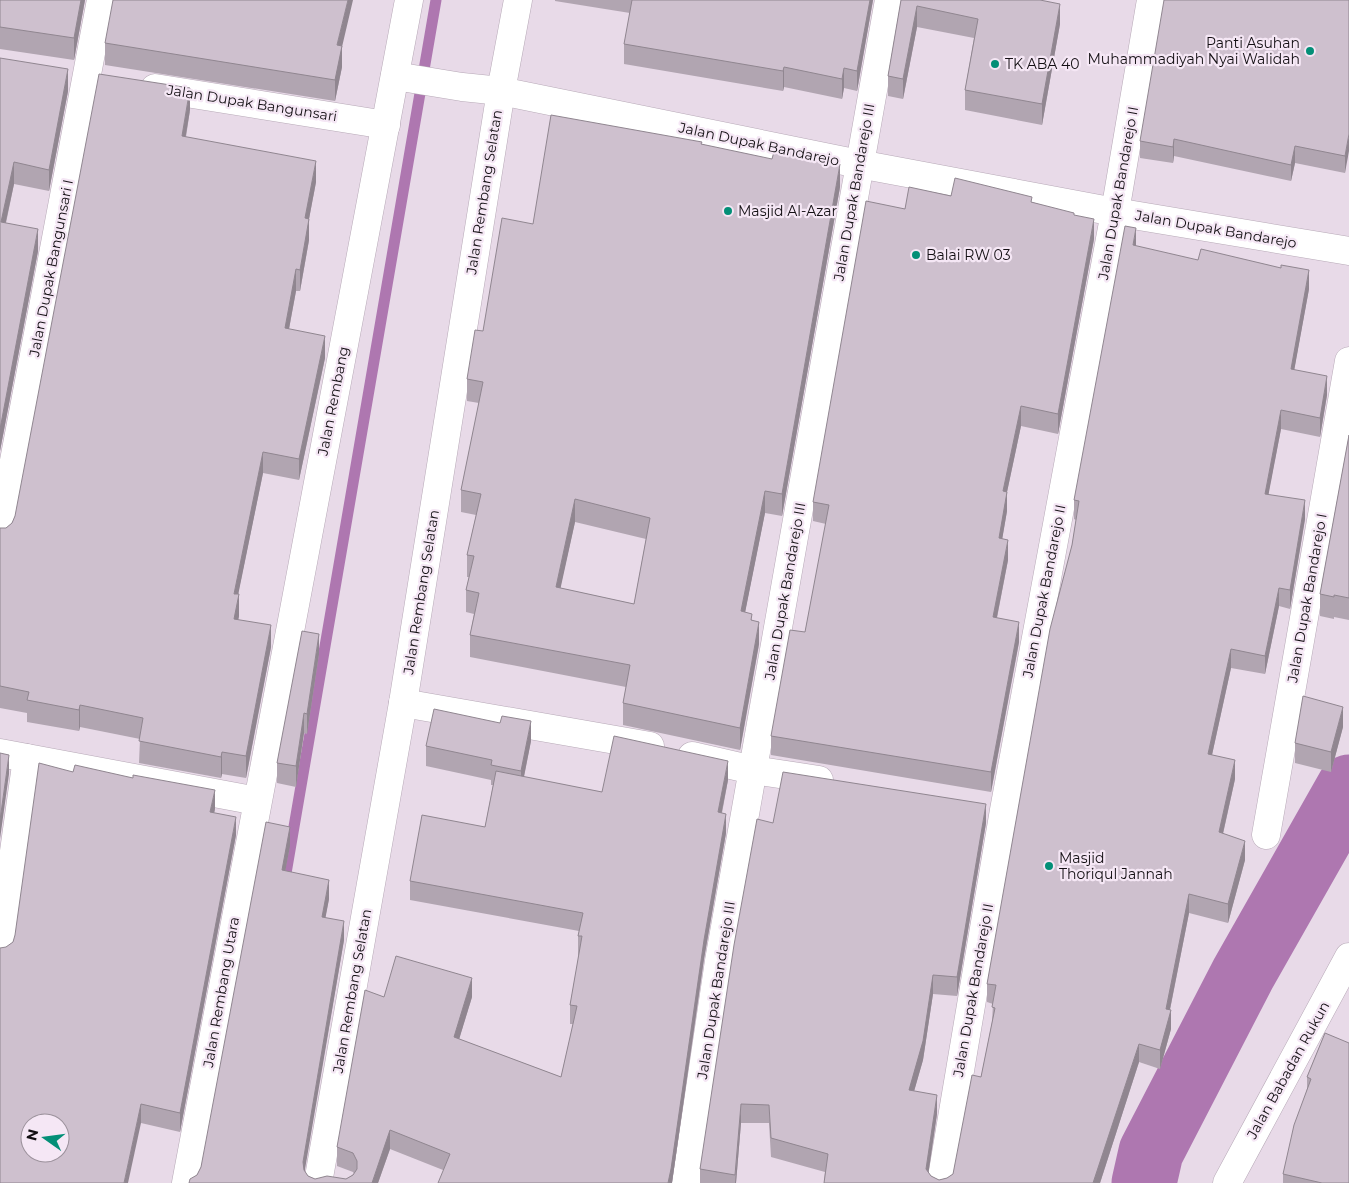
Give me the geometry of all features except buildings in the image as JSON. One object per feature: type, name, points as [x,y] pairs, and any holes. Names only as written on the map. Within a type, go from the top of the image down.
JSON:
[{"type":"street","name":"Jalan Dupak Bangunsari I","points":[[0,535],[107,80],[101,0]]},
{"type":"street","name":"Jalan Rembang","points":[[257,802],[386,125],[400,77],[409,0]]},
{"type":"street","name":"Jalan Rembang Selatan","points":[[327,1181],[500,91],[518,0]]},
{"type":"street","name":"Jalan Dupak Bandarejo III","points":[[686,1183],[719,961],[889,0]]},
{"type":"street","name":"Jalan Dupak Bandarejo II","points":[[941,1183],[1004,810],[1115,212],[1151,0]]},
{"type":"street","name":"Jalan Dupak Bangunsari","points":[[59,72],[386,125]]},
{"type":"street","name":"Jalan Dupak Bandarejo","points":[[400,77],[500,91],[859,164],[1115,212],[1349,251]]},
{"type":"street","name":"Jalan Dupak Bandarejo I","points":[[1266,835],[1349,361]]},
{"type":"street","points":[[403,703],[642,744],[753,770],[840,784]]},
{"type":"street","points":[[0,753],[257,802]]},
{"type":"street","points":[[0,952],[27,758]]},
{"type":"street","name":"Jalan Rembang Utara","points":[[186,1183],[257,802]]},
{"type":"street","points":[[975,805],[1004,810]]},
{"type":"street","name":"Jalan Babadan Rukun","points":[[1227,1183],[1349,957]]},
{"type":"waterway","points":[[284,885],[436,0]]},
{"type":"waterway","points":[[1144,1183],[1151,1152],[1243,974],[1349,787]]},
{"type":"place","name":"Panti Asuhan Muhammadiyah Nyai Walidah","points":[[1310,51]]},
{"type":"place","name":"TK ABA 40","points":[[995,64]]},
{"type":"place","name":"Masjid Al-Azar","points":[[728,211]]},
{"type":"place","name":"Balai RW 03","points":[[916,255]]},
{"type":"place","name":"Masjid Thoriqul Jannah","points":[[1049,866]]}]
